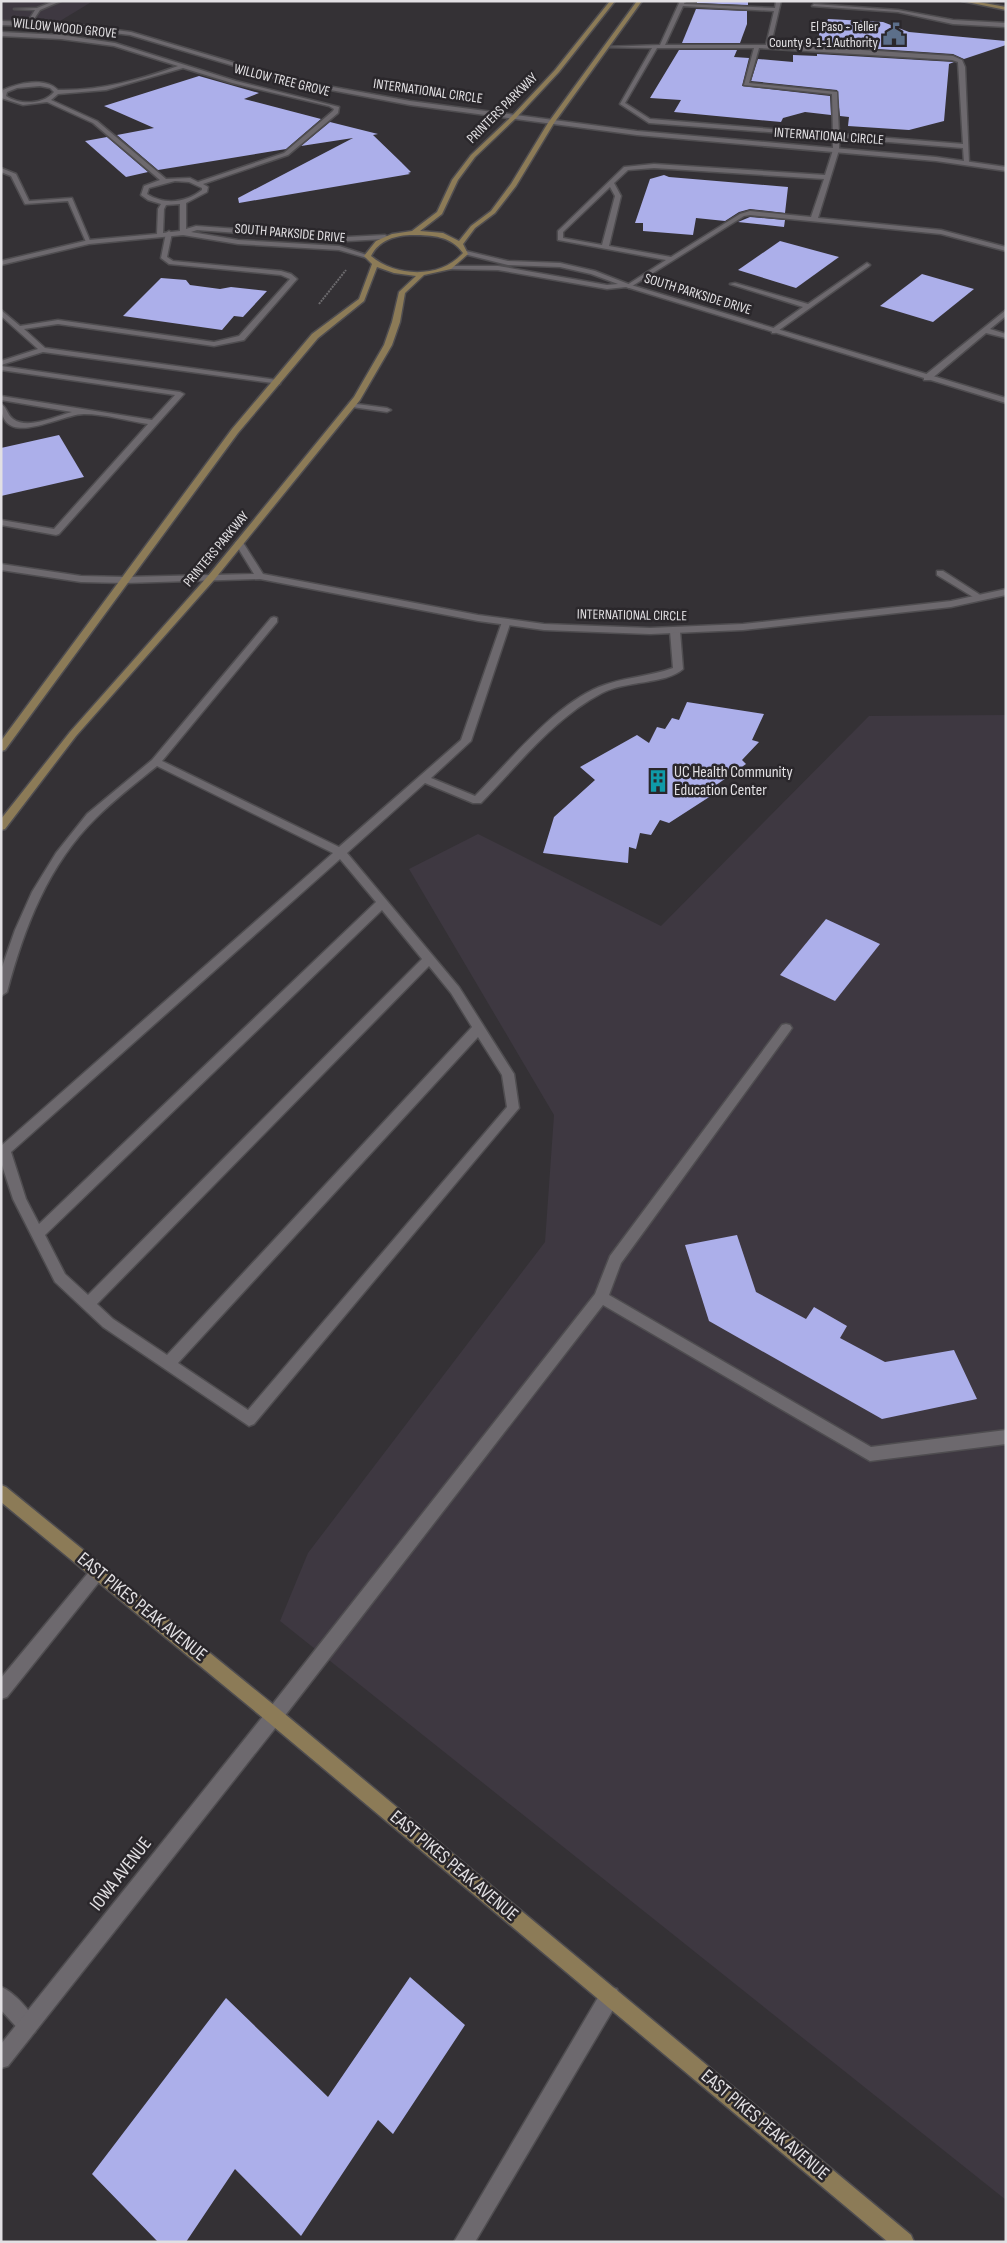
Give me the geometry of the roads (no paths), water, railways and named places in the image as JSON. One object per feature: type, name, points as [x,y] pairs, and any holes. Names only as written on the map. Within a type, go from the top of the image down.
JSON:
[{"type":"main road","name":"PRINTERS PARKWAY","points":[[413,233],[440,213],[454,180],[468,162],[557,71],[613,1]]},
{"type":"main road","points":[[385,237],[372,246],[367,256],[375,264],[391,270],[423,273],[449,268],[458,263],[466,253],[461,243],[473,227],[493,212],[514,186],[551,123],[640,1]]},
{"type":"main road","points":[[964,1],[1006,9]]},
{"type":"main road","name":"SOUTH PARKSIDE DRIVE","points":[[385,237],[413,233],[450,237],[461,243]]},
{"type":"main road","points":[[1,748],[211,462],[315,336],[362,300],[375,264]]},
{"type":"main road","name":"PRINTERS PARKWAY","points":[[1,827],[73,734],[211,578],[352,405],[388,345],[396,322],[402,292],[423,273]]},
{"type":"main road","name":"EAST PIKES PEAK AVENUE","points":[[1,1492],[274,1716],[904,2242]]},
{"type":"street","points":[[16,9],[38,9],[59,1]]},
{"type":"street","points":[[768,46],[780,1]]},
{"type":"street","points":[[777,10],[683,3],[658,47],[622,103],[649,121],[966,146]]},
{"type":"street","points":[[814,4],[898,11],[953,22],[1006,26]]},
{"type":"street","points":[[30,23],[38,9]]},
{"type":"street","name":"INTERNATIONAL CIRCLE","points":[[1,23],[30,23],[131,34],[288,80],[346,92],[551,123],[703,140],[967,162],[1006,169]]},
{"type":"street","name":"WILLOW WOOD GROVE","points":[[1,34],[41,36],[106,44],[130,49],[183,67]]},
{"type":"street","points":[[757,46],[746,84],[835,93],[836,150],[814,219]]},
{"type":"street","points":[[607,47],[768,46],[953,58],[960,61],[967,162]]},
{"type":"street","points":[[164,180],[95,122],[47,100],[20,103],[2,97],[3,94],[9,89],[32,84],[52,87],[57,92],[74,93],[113,88],[210,58]]},
{"type":"street","name":"WILLOW TREE GROVE","points":[[164,180],[183,179],[200,183],[286,154],[336,112],[337,108],[331,104],[234,82],[183,67]]},
{"type":"street","points":[[47,100],[57,92]]},
{"type":"street","points":[[673,259],[560,239],[560,232],[626,168],[654,166],[828,177]]},
{"type":"street","points":[[1,170],[14,175],[27,203],[70,199],[89,242]]},
{"type":"street","points":[[164,180],[144,190],[144,195],[165,202],[183,202],[200,196],[205,191],[205,187],[200,183]]},
{"type":"street","points":[[605,247],[618,196],[611,183]]},
{"type":"street","points":[[160,234],[161,209],[165,202]]},
{"type":"street","points":[[183,202],[183,233]]},
{"type":"street","points":[[449,268],[498,268],[607,287],[629,286],[742,215],[759,213],[941,232],[1006,248]]},
{"type":"street","name":"SOUTH PARKSIDE DRIVE","points":[[183,233],[196,228],[354,240],[385,237]]},
{"type":"street","name":"SOUTH PARKSIDE DRIVE","points":[[1,263],[89,242],[183,233],[238,242],[339,248],[367,256]]},
{"type":"street","points":[[20,328],[58,322],[214,344],[229,342],[241,338],[294,279],[289,275],[281,273],[171,263],[164,258],[169,234]]},
{"type":"street","name":"SOUTH PARKSIDE DRIVE","points":[[466,253],[508,262],[560,265],[593,272],[629,286],[1006,402]]},
{"type":"street","points":[[775,331],[867,265]]},
{"type":"street","points":[[732,284],[809,307]]},
{"type":"street","points":[[1,312],[43,350]]},
{"type":"street","points":[[927,378],[1005,313]]},
{"type":"street","points":[[984,330],[1006,336]]},
{"type":"street","points":[[2,363],[43,350],[277,382]]},
{"type":"street","points":[[1,522],[56,532],[180,394],[2,363]]},
{"type":"street","points":[[1,398],[154,423]]},
{"type":"street","points":[[352,405],[387,410]]},
{"type":"street","points":[[1,406],[8,420],[24,426],[44,423],[83,411]]},
{"type":"street","points":[[239,543],[260,576]]},
{"type":"street","name":"INTERNATIONAL CIRCLE","points":[[1,567],[81,579],[125,580],[260,576],[506,622],[598,630],[675,631],[743,627],[951,604],[1005,593]]},
{"type":"street","points":[[940,573],[981,598]]},
{"type":"street","points":[[1,992],[11,950],[32,899],[74,836],[114,795],[156,762],[274,620]]},
{"type":"street","points":[[156,762],[340,852],[455,990],[508,1074],[513,1108],[249,1419],[108,1323],[60,1278],[20,1199],[3,1145],[340,852],[466,741],[506,622]]},
{"type":"street","points":[[423,778],[477,801],[559,720],[600,690],[624,682],[666,675],[678,669],[675,631]]},
{"type":"street","points":[[37,1234],[382,903]]},
{"type":"street","points":[[88,1304],[429,959]]},
{"type":"street","points":[[168,1364],[479,1028]]},
{"type":"street","name":"IOWA AVENUE","points":[[1,2059],[274,1716],[601,1297],[615,1260],[786,1028]]},
{"type":"street","points":[[601,1297],[870,1454],[1006,1437]]},
{"type":"street","points":[[1,1691],[98,1572]]},
{"type":"street","points":[[1,1996],[28,2025]]},
{"type":"street","points":[[464,2242],[610,1996]]},
{"type":"place","name":"El Paso - Teller County 9-1-1 Authority","points":[[894,34]]},
{"type":"place","name":"UC Health Community Education Center","points":[[658,781]]}]
